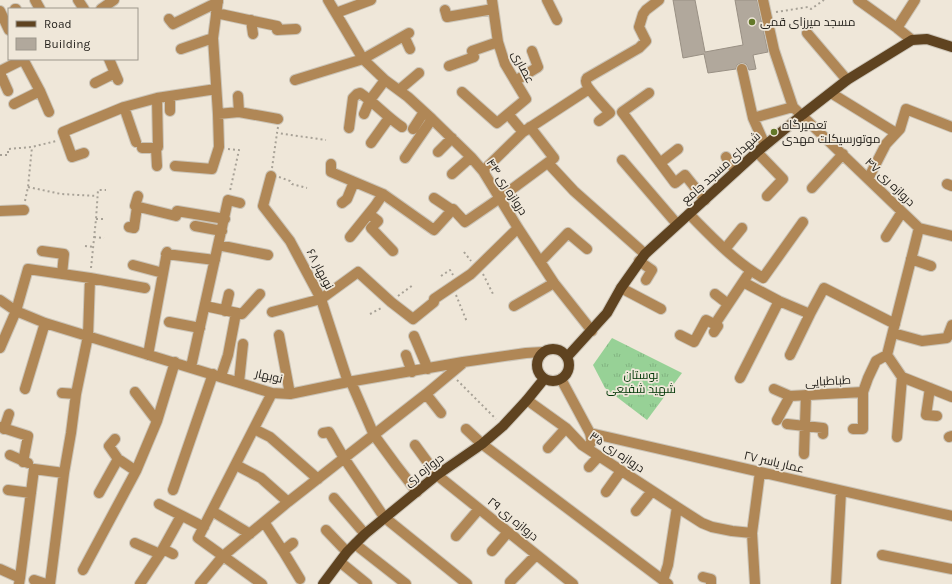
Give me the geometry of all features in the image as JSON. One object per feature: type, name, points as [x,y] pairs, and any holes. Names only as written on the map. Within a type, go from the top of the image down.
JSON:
[{"type":"main road","name":"شهدای مسجد جامع","points":[[567,357],[608,313],[621,288],[642,257],[736,171],[802,115],[848,80],[912,40],[927,39],[950,44]]},
{"type":"main road","points":[[549,349],[556,349],[563,352],[567,357],[569,370],[561,379],[549,381],[544,379],[539,373],[537,366],[538,358],[543,352],[549,349]]},
{"type":"main road","name":"دروازه ری","points":[[323,584],[347,552],[365,534],[437,475],[482,444],[503,426],[544,379]]},
{"type":"street","points":[[102,8],[114,0]]},
{"type":"street","name":"دروازه ری ۴۴","points":[[328,0],[363,58],[386,80],[408,97],[432,119],[483,170],[518,228],[554,283],[592,331]]},
{"type":"street","points":[[336,13],[371,0]]},
{"type":"street","points":[[547,0],[558,20]]},
{"type":"street","points":[[599,121],[610,113],[585,82],[587,78],[639,48],[646,41],[639,27],[643,14],[659,0]]},
{"type":"street","points":[[752,118],[793,107],[774,50],[763,0]]},
{"type":"street","points":[[858,0],[912,40]]},
{"type":"street","points":[[897,28],[915,0]]},
{"type":"street","points":[[175,166],[212,170],[219,148],[213,38],[218,1]]},
{"type":"street","points":[[169,19],[173,24],[218,1]]},
{"type":"street","points":[[445,10],[446,17],[492,5]]},
{"type":"street","name":"عصاری","points":[[492,5],[498,42],[505,64],[526,99],[508,114]]},
{"type":"street","points":[[4,13],[8,27]]},
{"type":"street","points":[[216,13],[277,26],[277,30],[296,29]]},
{"type":"street","points":[[251,20],[253,34]]},
{"type":"street","points":[[807,33],[848,80]]},
{"type":"street","points":[[295,80],[363,58],[406,35],[410,49]]},
{"type":"street","points":[[181,49],[213,38]]},
{"type":"street","points":[[449,66],[474,57],[472,51],[498,42]]},
{"type":"street","points":[[515,81],[538,67],[532,51]]},
{"type":"street","points":[[8,90],[0,72],[21,60]]},
{"type":"street","points":[[24,60],[49,112]]},
{"type":"street","points":[[95,83],[117,76],[109,60]]},
{"type":"street","points":[[742,69],[752,118],[761,149],[783,179],[767,196]]},
{"type":"street","points":[[399,90],[419,73]]},
{"type":"street","points":[[364,114],[370,100],[386,80]]},
{"type":"street","points":[[84,153],[72,157],[63,132],[124,106],[170,96],[188,98],[216,89]]},
{"type":"street","points":[[483,170],[527,130],[590,89]]},
{"type":"street","points":[[14,104],[40,91]]},
{"type":"street","points":[[462,92],[497,123],[508,114],[527,130],[574,192],[642,257],[652,270],[646,280]]},
{"type":"street","points":[[349,128],[353,98],[360,93],[402,128]]},
{"type":"street","points":[[649,93],[622,112],[675,183],[684,175],[705,200]]},
{"type":"street","points":[[831,93],[896,133]]},
{"type":"street","points":[[170,96],[170,111]]},
{"type":"street","points":[[238,96],[239,112]]},
{"type":"street","points":[[157,98],[157,166]]},
{"type":"street","points":[[124,106],[139,145],[156,148]]},
{"type":"street","name":"دروازه ری ۴۷","points":[[793,107],[919,228],[952,236]]},
{"type":"street","points":[[868,179],[886,144],[900,129],[906,109],[952,128]]},
{"type":"street","points":[[218,114],[239,112],[278,119]]},
{"type":"street","points":[[413,129],[424,112]]},
{"type":"street","points":[[371,143],[389,118]]},
{"type":"street","points":[[405,158],[432,119]]},
{"type":"street","points":[[438,152],[452,138]]},
{"type":"street","points":[[660,163],[678,149]]},
{"type":"street","points":[[812,188],[843,154]]},
{"type":"street","points":[[452,174],[471,157]]},
{"type":"street","points":[[726,157],[736,171]]},
{"type":"street","points":[[434,198],[452,210],[453,209],[465,222],[551,160]]},
{"type":"street","points":[[622,160],[677,224]]},
{"type":"street","points":[[331,164],[331,172],[383,194],[434,230],[452,210]]},
{"type":"street","name":"نوبهار ۶۸","points":[[271,176],[263,206],[290,241],[321,299],[349,382],[374,435],[417,492]]},
{"type":"street","points":[[342,203],[346,199],[354,182]]},
{"type":"street","points":[[350,236],[369,214],[383,194]]},
{"type":"street","points":[[191,367],[228,200],[240,203]]},
{"type":"street","points":[[129,227],[134,228],[137,203],[176,216],[177,211],[225,219]]},
{"type":"street","points":[[0,211],[24,210]]},
{"type":"street","points":[[886,237],[902,212]]},
{"type":"street","points":[[369,214],[378,221],[371,228],[393,251]]},
{"type":"street","points":[[689,214],[750,271],[763,278],[804,222]]},
{"type":"street","points":[[195,226],[222,231]]},
{"type":"street","points":[[272,312],[321,299],[358,272],[391,302],[413,319],[434,302],[434,299],[478,268],[518,228]]},
{"type":"street","points":[[725,249],[742,228]]},
{"type":"street","points":[[919,228],[887,355],[902,377],[952,397]]},
{"type":"street","points":[[540,262],[568,233],[587,249]]},
{"type":"street","points":[[218,245],[268,255]]},
{"type":"street","points":[[42,251],[64,254],[62,274]]},
{"type":"street","points":[[148,355],[166,253],[215,260]]},
{"type":"street","points":[[912,259],[931,266]]},
{"type":"street","points":[[132,265],[163,273]]},
{"type":"street","points":[[0,348],[16,310],[28,269],[145,288]]},
{"type":"street","points":[[680,334],[694,342],[706,320],[714,328],[750,271]]},
{"type":"street","points":[[50,584],[76,394],[88,336],[90,278]]},
{"type":"street","points":[[744,282],[779,301],[810,314]]},
{"type":"street","points":[[514,306],[554,283]]},
{"type":"street","points":[[621,288],[661,310]]},
{"type":"street","points":[[790,355],[824,288],[894,328],[922,341],[947,338],[952,325]]},
{"type":"street","points":[[225,310],[228,294]]},
{"type":"street","points":[[205,306],[242,314],[260,294]]},
{"type":"street","points":[[714,294],[728,304]]},
{"type":"street","name":"نوبهار","points":[[0,300],[16,310],[45,323],[272,393],[290,394],[463,362],[543,352]]},
{"type":"street","points":[[740,378],[779,301]]},
{"type":"street","points":[[173,490],[217,375],[228,355],[236,313]]},
{"type":"street","points":[[169,322],[200,328]]},
{"type":"street","points":[[25,389],[45,323]]},
{"type":"street","points":[[279,335],[290,394]]},
{"type":"street","points":[[414,336],[428,369]]},
{"type":"street","points":[[239,382],[243,344]]},
{"type":"street","points":[[406,355],[412,372]]},
{"type":"street","name":"طباطبایی","points":[[774,389],[790,396],[863,392],[876,361],[887,355]]},
{"type":"street","points":[[83,570],[136,472],[157,421],[175,362]]},
{"type":"street","points":[[200,584],[223,556],[288,502],[426,394],[463,362]]},
{"type":"street","points":[[897,437],[902,377]]},
{"type":"street","points":[[561,379],[590,433],[592,439],[591,443],[585,447]]},
{"type":"street","points":[[930,388],[926,415],[937,416]]},
{"type":"street","points":[[135,392],[157,421]]},
{"type":"street","points":[[853,429],[863,429],[863,392]]},
{"type":"street","points":[[62,393],[76,394]]},
{"type":"street","points":[[262,584],[198,538],[272,393]]},
{"type":"street","points":[[426,394],[441,413]]},
{"type":"street","points":[[804,454],[806,395]]},
{"type":"street","points":[[777,420],[790,396]]},
{"type":"street","name":"دروازه ری ۳۵","points":[[527,400],[566,428],[585,447],[702,523],[712,527],[752,533]]},
{"type":"street","points":[[9,414],[2,428],[28,436],[23,462]]},
{"type":"street","points":[[787,424],[823,428],[823,434]]},
{"type":"street","points":[[548,448],[566,428]]},
{"type":"street","points":[[254,429],[272,433],[318,479]]},
{"type":"street","points":[[466,429],[482,444],[665,582],[677,507]]},
{"type":"street","points":[[323,433],[328,432],[384,517],[467,584]]},
{"type":"street","name":"عمار یاسر ۲۷","points":[[590,433],[952,516]]},
{"type":"street","points":[[115,439],[109,446],[118,459],[136,472]]},
{"type":"street","name":"دروازه ری ۲۹","points":[[415,445],[437,475],[573,584]]},
{"type":"street","points":[[0,569],[20,581],[35,466],[10,455]]},
{"type":"street","points":[[589,467],[599,456]]},
{"type":"street","points":[[99,493],[118,459]]},
{"type":"street","points":[[236,465],[261,478],[288,502]]},
{"type":"street","points":[[34,469],[64,473]]},
{"type":"street","points":[[606,492],[622,471]]},
{"type":"street","points":[[755,584],[752,533],[760,472]]},
{"type":"street","points":[[8,490],[31,493]]},
{"type":"street","points":[[636,511],[652,490]]},
{"type":"street","points":[[836,584],[841,491]]},
{"type":"street","points":[[334,498],[365,534]]},
{"type":"street","points":[[159,504],[204,527]]},
{"type":"street","points":[[456,536],[479,509]]},
{"type":"street","points":[[212,511],[250,534]]},
{"type":"street","points":[[140,584],[161,552],[181,516]]},
{"type":"street","points":[[264,522],[300,579]]},
{"type":"street","points":[[326,530],[347,552]]},
{"type":"street","points":[[492,551],[508,532]]},
{"type":"street","points":[[135,543],[161,552],[173,554]]},
{"type":"street","points":[[283,551],[293,544]]},
{"type":"street","points":[[355,544],[406,584]]},
{"type":"street","points":[[510,582],[536,555]]},
{"type":"street","points":[[882,555],[952,569]]},
{"type":"street","points":[[340,562],[368,584]]},
{"type":"street","points":[[34,580],[46,584]]},
{"type":"path","points":[[766,14],[808,7],[811,9],[824,0]]},
{"type":"path","points":[[278,119],[271,176],[290,180],[292,184],[307,188]]},
{"type":"path","points":[[277,133],[326,140]]},
{"type":"path","points":[[0,155],[8,155],[8,149],[32,147],[65,138]]},
{"type":"path","points":[[24,210],[32,147]]},
{"type":"path","points":[[219,148],[240,150],[228,200]]},
{"type":"path","points":[[28,187],[61,194],[97,196]]},
{"type":"path","points":[[90,278],[98,190],[106,190]]},
{"type":"path","points":[[96,219],[105,219]]},
{"type":"path","points":[[94,236],[104,238]]},
{"type":"path","points":[[84,246],[94,247]]},
{"type":"path","points":[[478,268],[481,270],[494,296]]},
{"type":"path","points":[[370,314],[391,302],[413,285]]},
{"type":"path","points":[[453,287],[467,322]]},
{"type":"path","points":[[450,373],[503,426]]},
{"type":"green space","name":"بوستان شهید شفیعی","points":[[612,338],[682,373],[647,420],[605,388],[593,365]]},
{"type":"building","name":"مسجد میرزای قمی","points":[[673,0],[695,0],[705,52],[743,45],[735,0],[757,0],[768,52],[753,55],[756,69],[749,70],[746,64],[741,63],[737,65],[736,69],[708,73],[704,54],[683,58]]},
{"type":"place","name":"مسجد میرزای قمی","points":[[752,22]]},
{"type":"place","name":"تعمیرگاه موتورسیکلت مهدی","points":[[774,132]]}]
